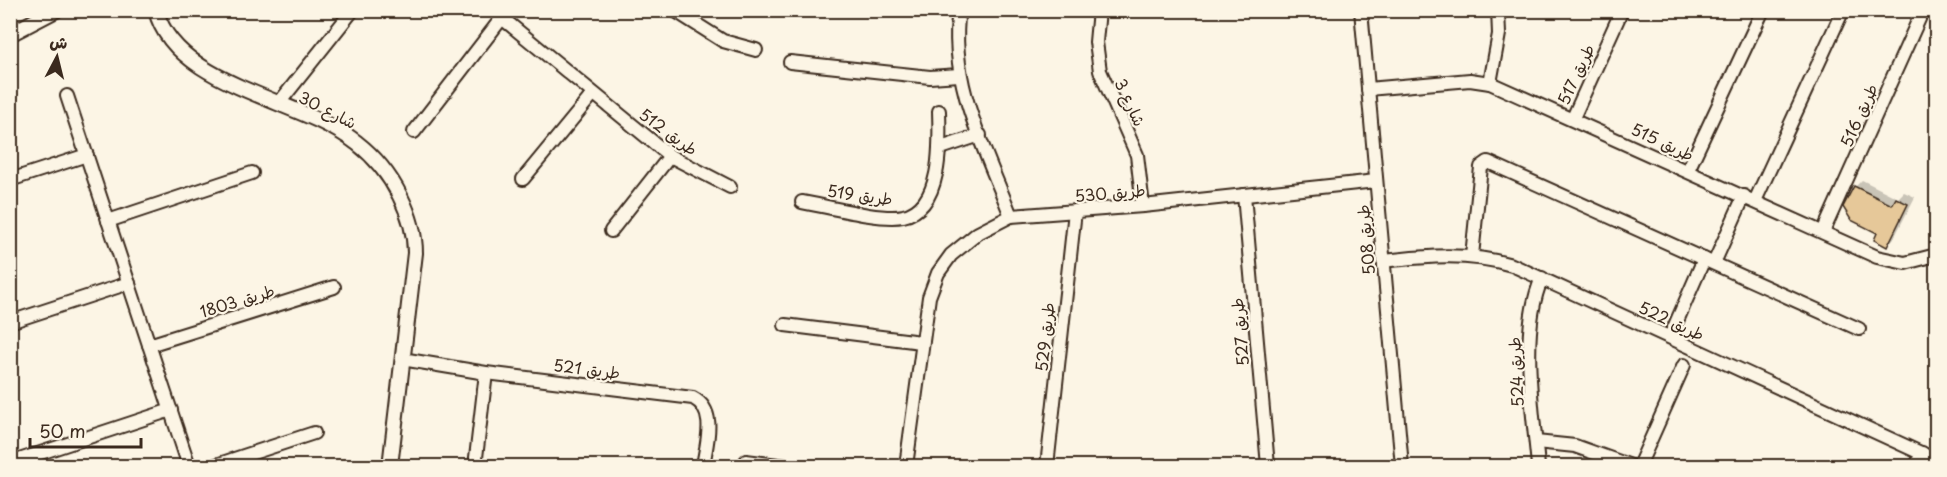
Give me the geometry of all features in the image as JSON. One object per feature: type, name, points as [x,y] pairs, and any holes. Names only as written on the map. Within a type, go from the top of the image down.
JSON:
[{"type":"street","points":[[10,34],[56,10]]},
{"type":"street","points":[[279,103],[353,10]]},
{"type":"street","points":[[674,10],[723,41],[756,50]]},
{"type":"street","points":[[959,10],[956,40],[959,75],[1011,216]]},
{"type":"street","name":"شارع 3","points":[[1099,10],[1096,42],[1100,71],[1137,155],[1143,206]]},
{"type":"street","name":"طريق 508","points":[[1361,10],[1402,466]]},
{"type":"street","points":[[1490,82],[1499,34],[1498,10]]},
{"type":"street","name":"طريق 517","points":[[1573,118],[1622,10]]},
{"type":"street","points":[[1688,170],[1763,10]]},
{"type":"street","points":[[1670,337],[1709,261],[1749,199],[1843,10]]},
{"type":"street","name":"طريق 516","points":[[1823,232],[1923,10]]},
{"type":"street","name":"شارع 30","points":[[155,11],[164,32],[202,67],[331,127],[357,142],[383,169],[406,209],[415,237],[415,253],[390,466]]},
{"type":"street","name":"طريق 512","points":[[414,132],[505,14],[593,94],[670,156],[730,187]]},
{"type":"street","points":[[790,62],[930,77],[959,75]]},
{"type":"street","name":"طريق 515","points":[[1368,89],[1470,80],[1490,82],[1891,262],[1920,261],[1936,255]]},
{"type":"street","points":[[523,179],[593,94]]},
{"type":"street","points":[[67,96],[189,466]]},
{"type":"street","name":"طريق 519","points":[[802,202],[895,217],[911,214],[927,198],[940,148],[939,111]]},
{"type":"street","points":[[940,148],[980,135]]},
{"type":"street","points":[[10,180],[87,155]]},
{"type":"street","points":[[611,231],[670,156]]},
{"type":"street","points":[[1473,256],[1481,167],[1488,162],[1859,329]]},
{"type":"street","points":[[108,220],[252,173]]},
{"type":"street","name":"طريق 530","points":[[906,466],[921,342],[929,297],[938,273],[951,255],[978,233],[1011,216],[1143,206],[1376,181]]},
{"type":"street","name":"طريق 527","points":[[1244,195],[1268,466]]},
{"type":"street","name":"طريق 529","points":[[1047,466],[1075,212]]},
{"type":"street","name":"طريق 522","points":[[1383,261],[1432,256],[1473,256],[1512,265],[1936,459]]},
{"type":"street","name":"طريق 524","points":[[1538,466],[1529,331],[1532,304],[1542,278]]},
{"type":"street","points":[[10,322],[129,283]]},
{"type":"street","name":"طريق 1803","points":[[149,345],[334,287]]},
{"type":"street","points":[[785,325],[921,342]]},
{"type":"street","name":"طريق 521","points":[[402,359],[486,373],[693,398],[699,401],[709,416],[703,466]]},
{"type":"street","points":[[1639,466],[1684,365]]},
{"type":"street","points":[[475,466],[486,373]]},
{"type":"street","points":[[10,463],[171,410]]},
{"type":"street","points":[[213,466],[314,433]]},
{"type":"street","points":[[1536,442],[1575,446],[1630,466]]},
{"type":"street","points":[[1916,466],[1922,453]]},
{"type":"street","points":[[746,461],[786,466]]},
{"type":"building","points":[[1854,186],[1892,205],[1896,198],[1908,204],[1887,247],[1874,240],[1877,233],[1851,220],[1843,207]]}]
